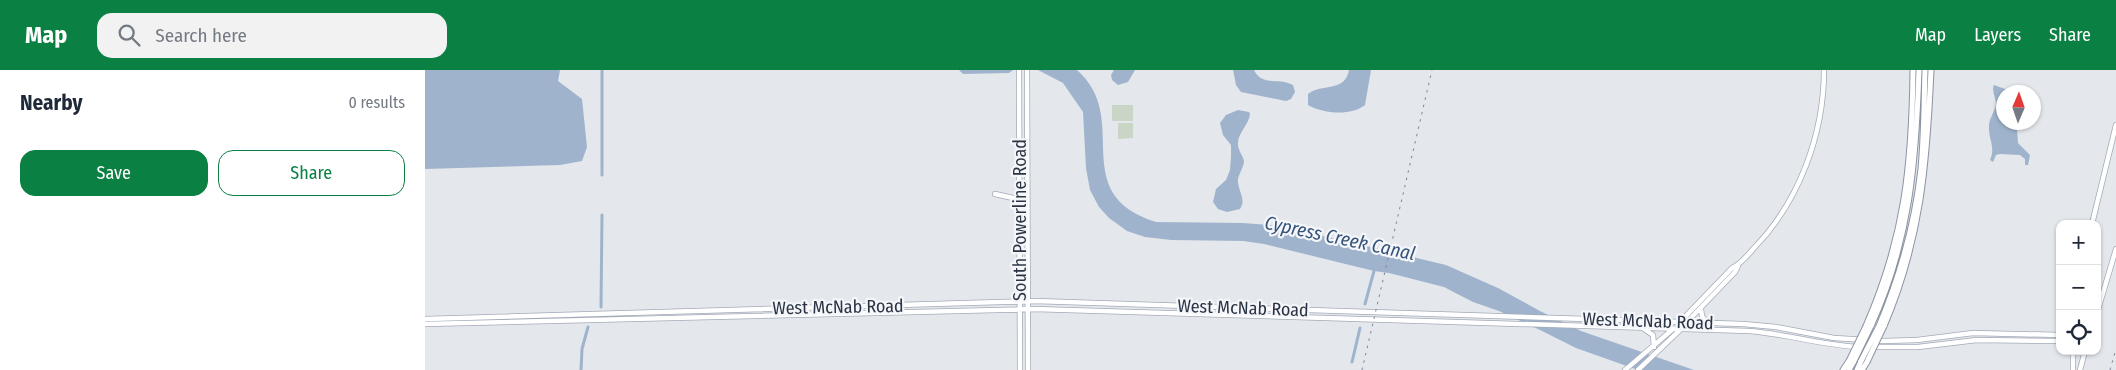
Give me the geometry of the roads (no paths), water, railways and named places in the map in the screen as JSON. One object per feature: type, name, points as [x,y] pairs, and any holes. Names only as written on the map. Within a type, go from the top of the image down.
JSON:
[{"type":"highway","points":[[1869,326],[1885,277],[1903,209],[1911,155],[1913,70]]},
{"type":"highway","points":[[1843,370],[1851,361],[1869,326],[1893,268],[1909,205],[1915,160],[1919,70]]},
{"type":"highway","points":[[1881,326],[1901,267],[1916,204],[1923,149],[1925,70]]},
{"type":"highway","points":[[1862,370],[1902,279],[1919,214],[1927,158],[1931,70]]},
{"type":"highway","points":[[1849,370],[1851,361]]},
{"type":"highway","points":[[1857,370],[1864,362]]},
{"type":"main road","name":"South Powerline Road","points":[[1019,70],[1020,370]]},
{"type":"main road","name":"South Powerline Road","points":[[1027,70],[1028,370]]},
{"type":"main road","points":[[1626,370],[1649,352],[1681,322],[1732,268],[1737,266],[1767,233],[1787,205],[1807,164],[1819,124],[1823,98],[1824,70]]},
{"type":"main road","points":[[2093,220],[2116,125]]},
{"type":"main road","points":[[995,194],[998,196],[1009,196],[1015,200],[1017,205],[1017,227],[1020,232]]},
{"type":"main road","points":[[2098,310],[2116,249]]},
{"type":"main road","points":[[1638,370],[1701,308],[1735,272],[1737,266]]},
{"type":"main road","name":"West McNab Road","points":[[425,319],[1029,302],[1687,322],[1764,326],[1823,337],[1875,340],[1917,340],[1973,333],[2056,335]]},
{"type":"main road","points":[[1701,308],[1702,316],[1707,323]]},
{"type":"main road","name":"West McNab Road","points":[[425,324],[1029,309],[1755,332],[1831,345],[1886,348],[1918,347],[1977,340],[2056,341]]},
{"type":"main road","points":[[1349,312],[1349,318]]},
{"type":"main road","points":[[1590,319],[1590,326]]},
{"type":"main road","points":[[1643,328],[1653,335],[1654,347]]},
{"type":"main road","points":[[2073,355],[2073,370]]},
{"type":"main road","points":[[2080,370],[2084,355]]},
{"type":"water","points":[[425,70],[560,70],[558,81],[582,99],[587,147],[582,161],[560,165],[425,169]]},
{"type":"water","points":[[959,70],[1013,70],[1009,73],[963,74]]},
{"type":"water","points":[[1038,70],[1077,70],[1093,89],[1100,110],[1106,174],[1113,193],[1129,209],[1156,222],[1243,223],[1282,226],[1446,265],[1498,288],[1581,331],[1694,370],[1638,370],[1576,348],[1444,287],[1389,273],[1264,244],[1243,241],[1171,240],[1145,237],[1127,231],[1109,218],[1099,207],[1090,190],[1086,168],[1083,112],[1063,83]]},
{"type":"water","points":[[1114,70],[1135,70],[1128,82],[1118,85],[1112,80],[1111,75]]},
{"type":"water","points":[[1233,70],[1254,70],[1257,75],[1266,80],[1293,85],[1295,92],[1291,99],[1286,101],[1241,92],[1236,85]]},
{"type":"water","points":[[1349,70],[1371,70],[1365,105],[1352,111],[1329,112],[1308,105],[1308,94],[1319,89],[1338,85],[1347,77]]},
{"type":"water","points":[[1994,85],[1996,86],[1996,104],[1993,90]]},
{"type":"water","points":[[1996,104],[1996,130],[2017,130],[2018,143],[2030,155],[2028,165],[2025,165],[2025,159],[2020,155],[2000,154],[1996,155],[1993,162],[1990,160],[1992,147],[1989,123]]},
{"type":"water","points":[[1238,110],[1249,112],[1250,114],[1238,142],[1238,148],[1244,161],[1238,179],[1243,202],[1240,209],[1227,212],[1218,209],[1213,202],[1216,189],[1226,180],[1230,170],[1231,145],[1223,135],[1220,123],[1226,115]]},
{"type":"waterway","points":[[602,70],[602,175]]},
{"type":"waterway","points":[[601,307],[602,215]]},
{"type":"waterway","points":[[1365,304],[1374,271]]},
{"type":"waterway","points":[[581,370],[582,349],[588,327]]},
{"type":"waterway","points":[[1352,362],[1360,328]]},
{"type":"railway","points":[[1362,370],[1432,70]]},
{"type":"railway","points":[[2110,370],[2116,349]]},
{"type":"water label","name":"Cypress Creek Canal","points":[[1340,238]]}]
